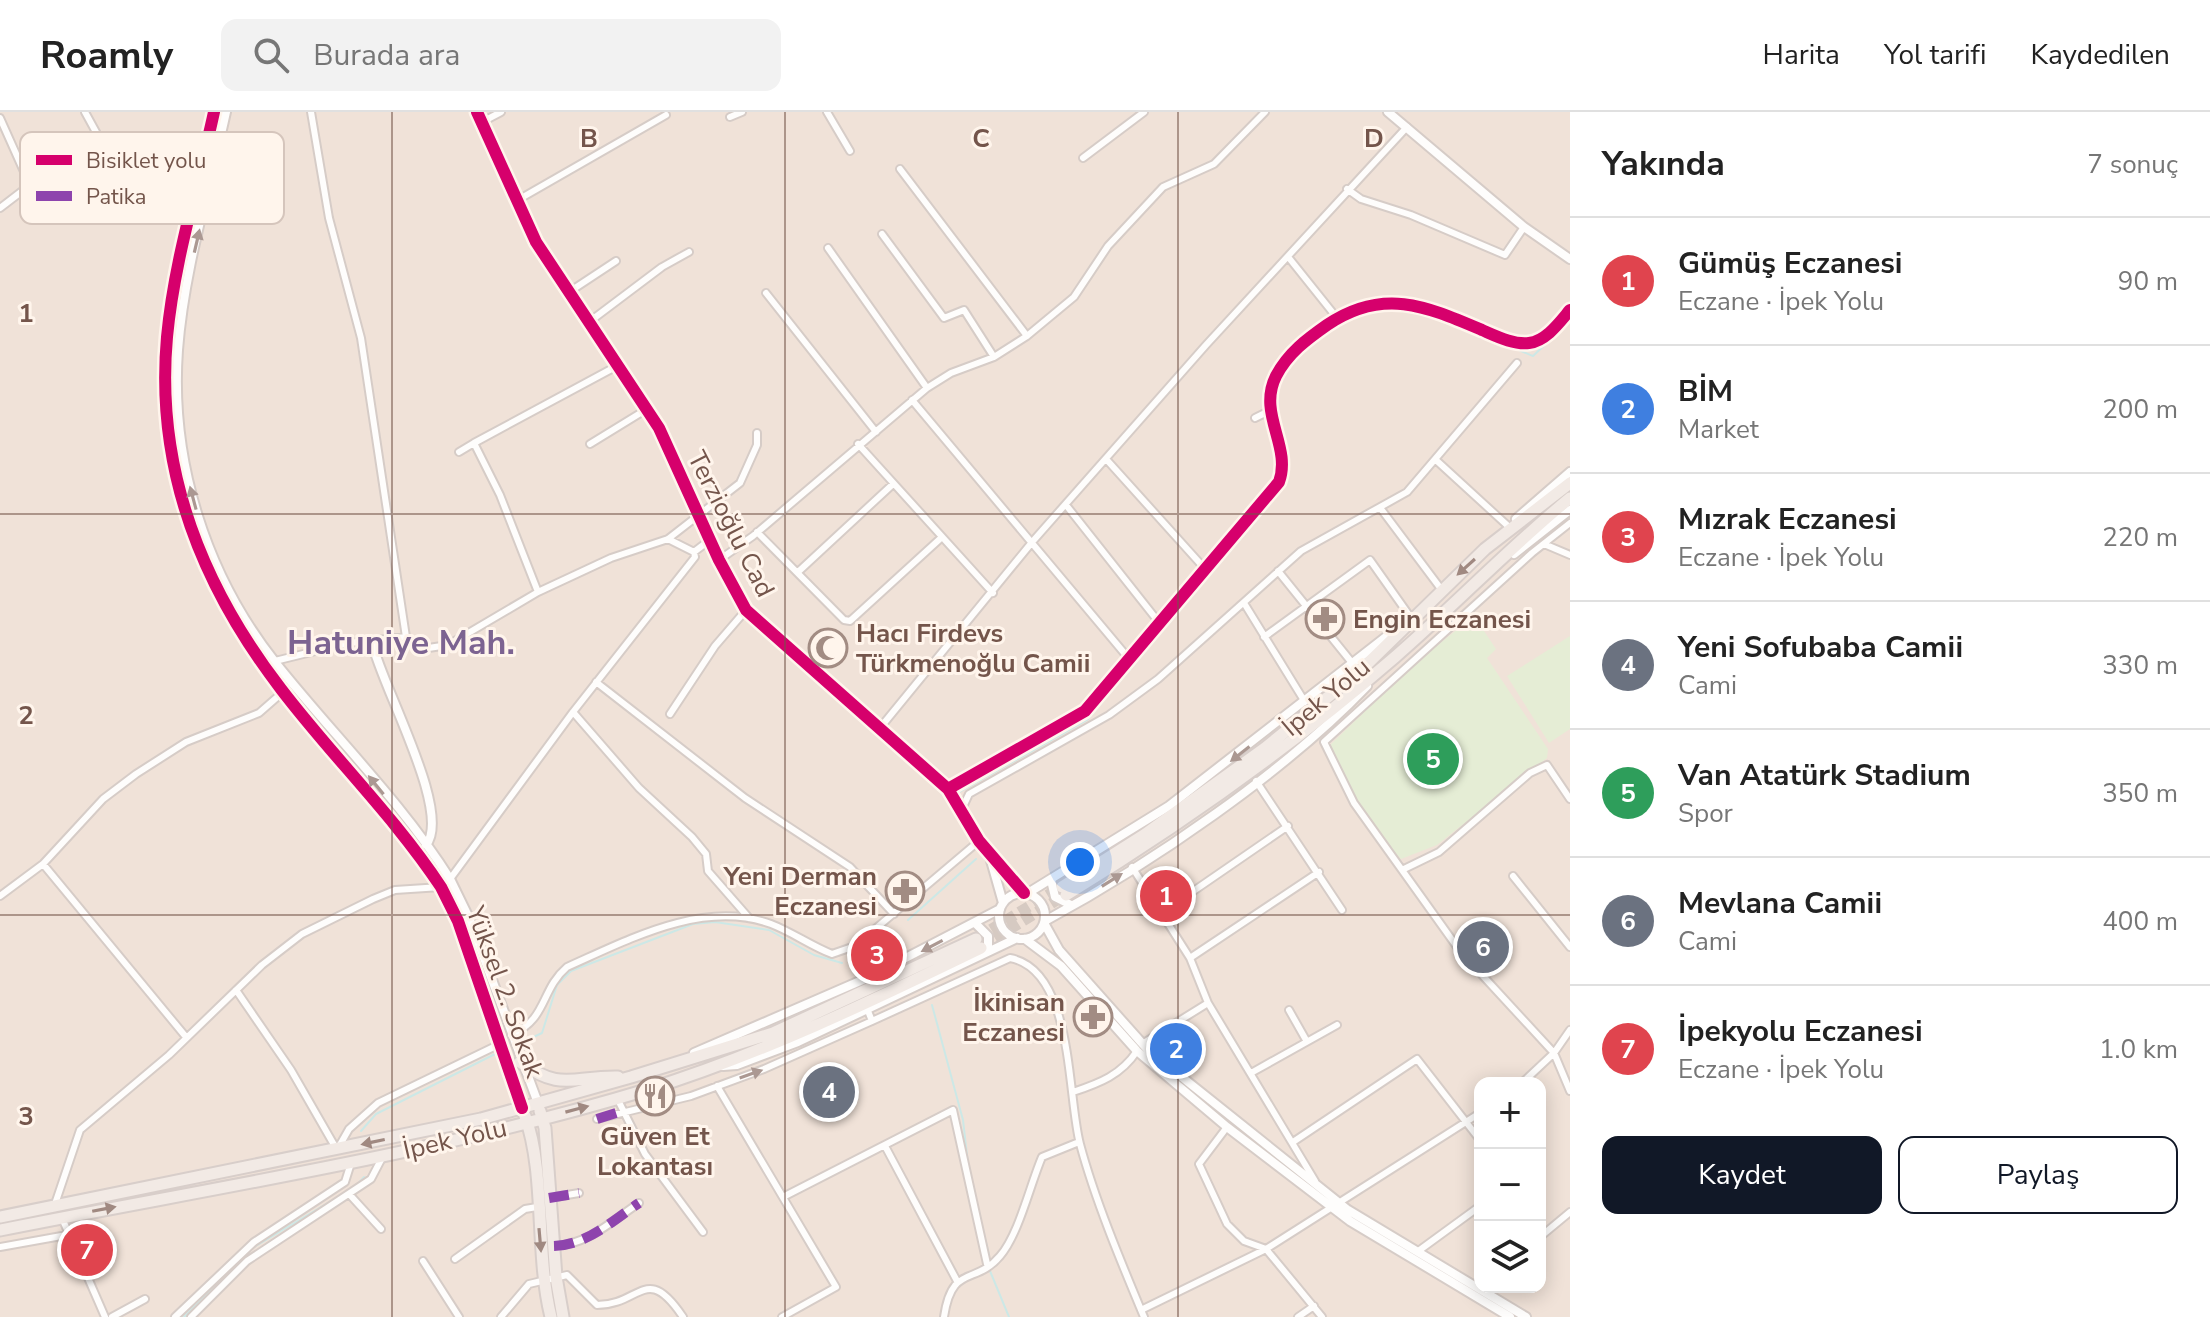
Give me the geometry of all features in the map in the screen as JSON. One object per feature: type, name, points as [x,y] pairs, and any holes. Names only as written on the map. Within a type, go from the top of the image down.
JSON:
[{"type":"highway","name":"İpek Yolu","points":[[1063,892],[1265,748],[1360,671],[1485,549],[1570,483]]},
{"type":"highway","name":"İpek Yolu","points":[[1063,892],[1249,773],[1394,658],[1570,498]]},
{"type":"highway","name":"İpek Yolu","points":[[0,1217],[337,1150],[522,1108],[773,1033],[981,946]]},
{"type":"highway","name":"İpek Yolu","points":[[0,1230],[351,1163],[617,1098],[786,1038],[981,946]]},
{"type":"highway","points":[[520,1062],[557,1082],[589,1076],[631,1077]]},
{"type":"highway","points":[[538,1103],[543,1118],[556,1277],[563,1317]]},
{"type":"highway","points":[[522,1108],[533,1143],[543,1279],[551,1317]]},
{"type":"street","points":[[9,112],[0,118],[20,163]]},
{"type":"street","points":[[85,112],[96,132]]},
{"type":"street","name":"Yüksel 2. Sokak","points":[[210,132],[214,112]]},
{"type":"street","name":"Yüksel 2. Sokak","points":[[222,132],[226,112]]},
{"type":"street","points":[[311,112],[329,218],[361,338],[406,637],[422,649],[448,645],[538,592],[639,546],[668,539],[740,483],[757,445],[757,433]]},
{"type":"street","name":"Terzioğlu Cad","points":[[477,112],[536,242],[647,409],[746,610],[948,789],[979,841],[1026,893]]},
{"type":"street","points":[[482,122],[501,112]]},
{"type":"street","points":[[730,117],[742,112]]},
{"type":"street","points":[[827,112],[850,151]]},
{"type":"street","points":[[1083,158],[1144,112]]},
{"type":"street","points":[[719,560],[757,532],[927,388],[951,373],[994,357],[1027,336],[1074,297],[1108,246],[1163,187],[1214,164],[1265,112]]},
{"type":"street","points":[[1395,114],[1524,227],[1570,259]]},
{"type":"street","points":[[516,201],[666,115]]},
{"type":"street","points":[[880,728],[1033,541],[1289,258],[1347,189],[1407,127]]},
{"type":"street","points":[[900,169],[1027,336]]},
{"type":"street","points":[[1347,189],[1361,199],[1440,226],[1505,255],[1524,227]]},
{"type":"street","points":[[0,208],[20,193]]},
{"type":"street","name":"Yüksel 2. Sokak","points":[[190,224],[169,325],[166,401],[169,448],[183,510],[206,571],[236,627],[283,692],[417,853],[441,887],[458,921],[522,1108]]},
{"type":"street","name":"Yüksel 2. Sokak","points":[[201,224],[181,317],[177,384],[188,482],[205,538],[231,596],[275,661],[426,845],[450,879],[469,918],[520,1062],[538,1103]]},
{"type":"street","points":[[882,234],[944,318],[964,310],[994,357]]},
{"type":"street","points":[[828,248],[927,388]]},
{"type":"street","points":[[589,322],[662,267],[689,252]]},
{"type":"street","points":[[1289,258],[1337,318]]},
{"type":"street","points":[[569,292],[616,261]]},
{"type":"street","points":[[766,293],[876,432]]},
{"type":"street","points":[[948,789],[1075,719],[1102,694],[1279,482],[1284,469],[1269,411],[1275,378],[1290,353],[1337,318],[1387,301],[1409,303],[1524,344],[1540,341],[1570,310]]},
{"type":"street","points":[[962,809],[969,794],[1067,740],[1133,697],[1301,551],[1407,492],[1437,461],[1517,363]]},
{"type":"street","points":[[459,452],[617,366]]},
{"type":"street","points":[[912,400],[1130,660]]},
{"type":"street","points":[[590,444],[647,409]]},
{"type":"street","points":[[1255,418],[1269,411]]},
{"type":"street","points":[[474,443],[500,495],[538,592]]},
{"type":"street","points":[[858,444],[993,593]]},
{"type":"street","points":[[1106,459],[1206,570]]},
{"type":"street","points":[[1437,461],[1508,526]]},
{"type":"street","points":[[1485,549],[1570,472]]},
{"type":"street","points":[[798,572],[893,484]]},
{"type":"street","points":[[1066,505],[1161,625]]},
{"type":"street","points":[[1381,509],[1441,589]]},
{"type":"street","points":[[1475,583],[1570,510]]},
{"type":"street","points":[[1570,523],[1324,742],[1354,803],[1460,951],[1554,1053],[1570,1091]]},
{"type":"street","points":[[757,532],[844,620],[850,621],[942,537]]},
{"type":"street","points":[[668,539],[694,552]]},
{"type":"street","points":[[694,552],[711,539]]},
{"type":"street","points":[[1534,539],[1570,555]]},
{"type":"street","points":[[54,1207],[80,1130],[302,934],[395,890],[441,887],[450,879],[573,712],[695,557],[694,552]]},
{"type":"street","points":[[707,1068],[737,1065],[868,1011],[981,946],[1037,934],[1063,892],[1411,618],[1370,560],[1264,637]]},
{"type":"street","points":[[1278,571],[1304,608],[1353,664]]},
{"type":"street","points":[[1244,603],[1305,702]]},
{"type":"street","points":[[670,714],[715,646],[746,610]]},
{"type":"street","points":[[275,661],[348,643],[406,637]]},
{"type":"street","points":[[372,642],[424,777],[432,834],[426,845]]},
{"type":"street","points":[[667,1065],[867,978],[975,923],[1002,906],[1012,895],[1063,892],[1132,867],[1256,781],[1320,730],[1394,658]]},
{"type":"street","points":[[596,682],[745,798],[850,867],[894,914]]},
{"type":"street","points":[[0,896],[43,864],[103,799],[136,774],[186,742],[259,713],[283,692]]},
{"type":"street","points":[[573,712],[639,788],[692,837],[706,854],[708,871],[749,918]]},
{"type":"street","points":[[1404,869],[1439,852],[1530,773],[1547,765],[1570,799]]},
{"type":"street","points":[[1256,781],[1342,910]]},
{"type":"street","points":[[1163,912],[1288,826]]},
{"type":"street","points":[[511,1035],[535,1020],[556,976],[567,967],[684,920],[749,918],[773,925],[832,954],[855,946],[979,841]]},
{"type":"street","name":"Terzioğlu Cad","points":[[988,853],[1002,906]]},
{"type":"street","points":[[43,864],[186,1037]]},
{"type":"street","points":[[1132,867],[1190,958],[1208,1003],[1311,1171],[1317,1187]]},
{"type":"street","points":[[1190,958],[1319,872]]},
{"type":"street","points":[[1513,876],[1570,947]]},
{"type":"street","points":[[1026,893],[1044,907],[1045,922],[1059,950],[1139,1048],[1317,1187],[1333,1204],[1474,1285]]},
{"type":"street","points":[[1002,906],[1001,924],[1061,966],[1139,1048],[1227,1127],[1333,1204],[1510,1317]]},
{"type":"street","points":[[975,923],[988,936],[981,946]]},
{"type":"street","points":[[597,1119],[691,1096],[764,1069],[926,998],[988,966],[1010,958],[1022,960],[1047,986],[1069,1056],[1079,1142],[1142,1313],[1266,1249],[1474,1117]]},
{"type":"street","points":[[236,990],[291,1070],[337,1150]]},
{"type":"street","points":[[1073,1092],[1099,1084],[1125,1068],[1139,1048],[1208,1003]]},
{"type":"street","points":[[1289,1010],[1306,1040]]},
{"type":"street","points":[[868,1011],[872,1021]]},
{"type":"street","points":[[1251,1073],[1337,1025]]},
{"type":"street","points":[[1528,1077],[1554,1053],[1570,1030]]},
{"type":"street","points":[[337,1150],[349,1129],[378,1103],[500,1044]]},
{"type":"street","points":[[1293,1142],[1417,1059],[1474,1133]]},
{"type":"street","points":[[717,1086],[836,1287],[782,1317]]},
{"type":"street","points":[[617,1098],[645,1154],[703,1232]]},
{"type":"street","points":[[783,1197],[953,1110],[987,1264]]},
{"type":"street","points":[[1227,1127],[1199,1164],[1227,1224],[1244,1241],[1266,1249],[1322,1317]]},
{"type":"street","points":[[944,1317],[948,1293],[957,1281],[998,1259],[1008,1243],[1042,1157],[1079,1142]]},
{"type":"street","points":[[885,1146],[957,1281]]},
{"type":"street","points":[[191,1317],[262,1250],[371,1179],[383,1156]]},
{"type":"street","points":[[175,1317],[254,1242],[345,1182],[351,1163]]},
{"type":"street","points":[[549,1198],[579,1193]]},
{"type":"street","points":[[350,1195],[381,1229]]},
{"type":"street","points":[[554,1246],[569,1246],[588,1238],[639,1203]]},
{"type":"street","points":[[455,1259],[525,1209],[537,1207]]},
{"type":"street","points":[[1417,1252],[1474,1210]]},
{"type":"street","points":[[1546,1232],[1570,1212]]},
{"type":"street","points":[[62,1218],[105,1317]]},
{"type":"street","points":[[0,1247],[67,1235]]},
{"type":"street","points":[[423,1261],[459,1317]]},
{"type":"street","points":[[501,1317],[525,1287],[556,1277],[571,1277],[597,1305],[607,1305],[643,1288],[655,1288],[668,1295],[683,1317]]},
{"type":"street","points":[[1488,1293],[1526,1317]]},
{"type":"street","points":[[112,1317],[145,1299]]},
{"type":"street","points":[[1298,1317],[1314,1306]]},
{"type":"shaded area","points":[[0,112],[1570,112],[1570,1317],[0,1317]]},
{"type":"green space","points":[[1474,616],[1496,649],[1487,658],[1548,749],[1547,758],[1437,845],[1401,859],[1369,824],[1330,745],[1414,664]]},
{"type":"green space","points":[[1570,636],[1570,729],[1549,743],[1507,676]]},
{"type":"waterway","points":[[954,795],[1087,720],[1270,504],[1284,485],[1289,469],[1275,415],[1275,397],[1281,379],[1292,364],[1320,339],[1363,313],[1398,306],[1437,315],[1533,356],[1570,321]]},
{"type":"waterway","points":[[908,920],[976,859]]},
{"type":"waterway","points":[[527,1040],[542,1033],[557,985],[571,971],[693,924],[715,922],[769,930],[814,955],[842,963]]},
{"type":"waterway","points":[[932,1005],[963,1120],[968,1164]]},
{"type":"waterway","points":[[361,1131],[376,1114],[495,1054]]},
{"type":"waterway","points":[[357,1185],[364,1177]]},
{"type":"waterway","points":[[184,1317],[251,1249],[341,1195]]},
{"type":"waterway","points":[[978,1209],[989,1255]]},
{"type":"waterway","points":[[990,1271],[1009,1317]]},
{"type":"tunnel","points":[[977,938],[1061,887]]},
{"type":"tunnel","points":[[981,947],[1065,895]]},
{"type":"marked path","points":[[597,1119],[622,1111]]},
{"type":"marked path","points":[[549,1198],[579,1193]]},
{"type":"marked path","points":[[554,1246],[588,1237],[639,1203]]},
{"type":"cycle path","points":[[209,132],[214,112]]},
{"type":"cycle path","points":[[477,112],[536,242],[659,428],[719,560],[746,610],[948,789],[979,841],[1024,893]]},
{"type":"cycle path","points":[[188,224],[170,309],[165,386],[168,433],[190,524],[228,609],[253,649],[281,689],[403,836],[441,887],[458,921],[522,1108]]},
{"type":"cycle path","points":[[948,789],[1085,711],[1279,482],[1281,456],[1270,404],[1271,390],[1286,360],[1312,336],[1347,313],[1367,306],[1404,304],[1442,314],[1505,340],[1529,343],[1547,335],[1570,310]]},
{"type":"place","name":"Engin Eczanesi","points":[[1325,619]]},
{"type":"place","name":"Hacı Firdevs Türkmenoğlu Camii","points":[[828,648]]},
{"type":"place","name":"Van Atatürk Stadium","points":[[1433,759]]},
{"type":"place","name":"Yeni Derman Eczanesi","points":[[905,891]]},
{"type":"place","name":"Gümüş Eczanesi","points":[[1166,896]]},
{"type":"place","name":"Mevlana Camii","points":[[1483,947]]},
{"type":"place","name":"Mızrak Eczanesi","points":[[877,955]]},
{"type":"place","name":"İkinisan Eczanesi","points":[[1093,1017]]},
{"type":"place","name":"BİM","points":[[1176,1049]]},
{"type":"place","name":"Yeni Sofubaba Camii","points":[[829,1092]]},
{"type":"place","name":"Güven Et Lokantası","points":[[655,1096]]},
{"type":"place","name":"İpekyolu Eczanesi","points":[[87,1250]]},
{"type":"district","name":"Hatuniye Mah.","points":[[401,643]]}]
